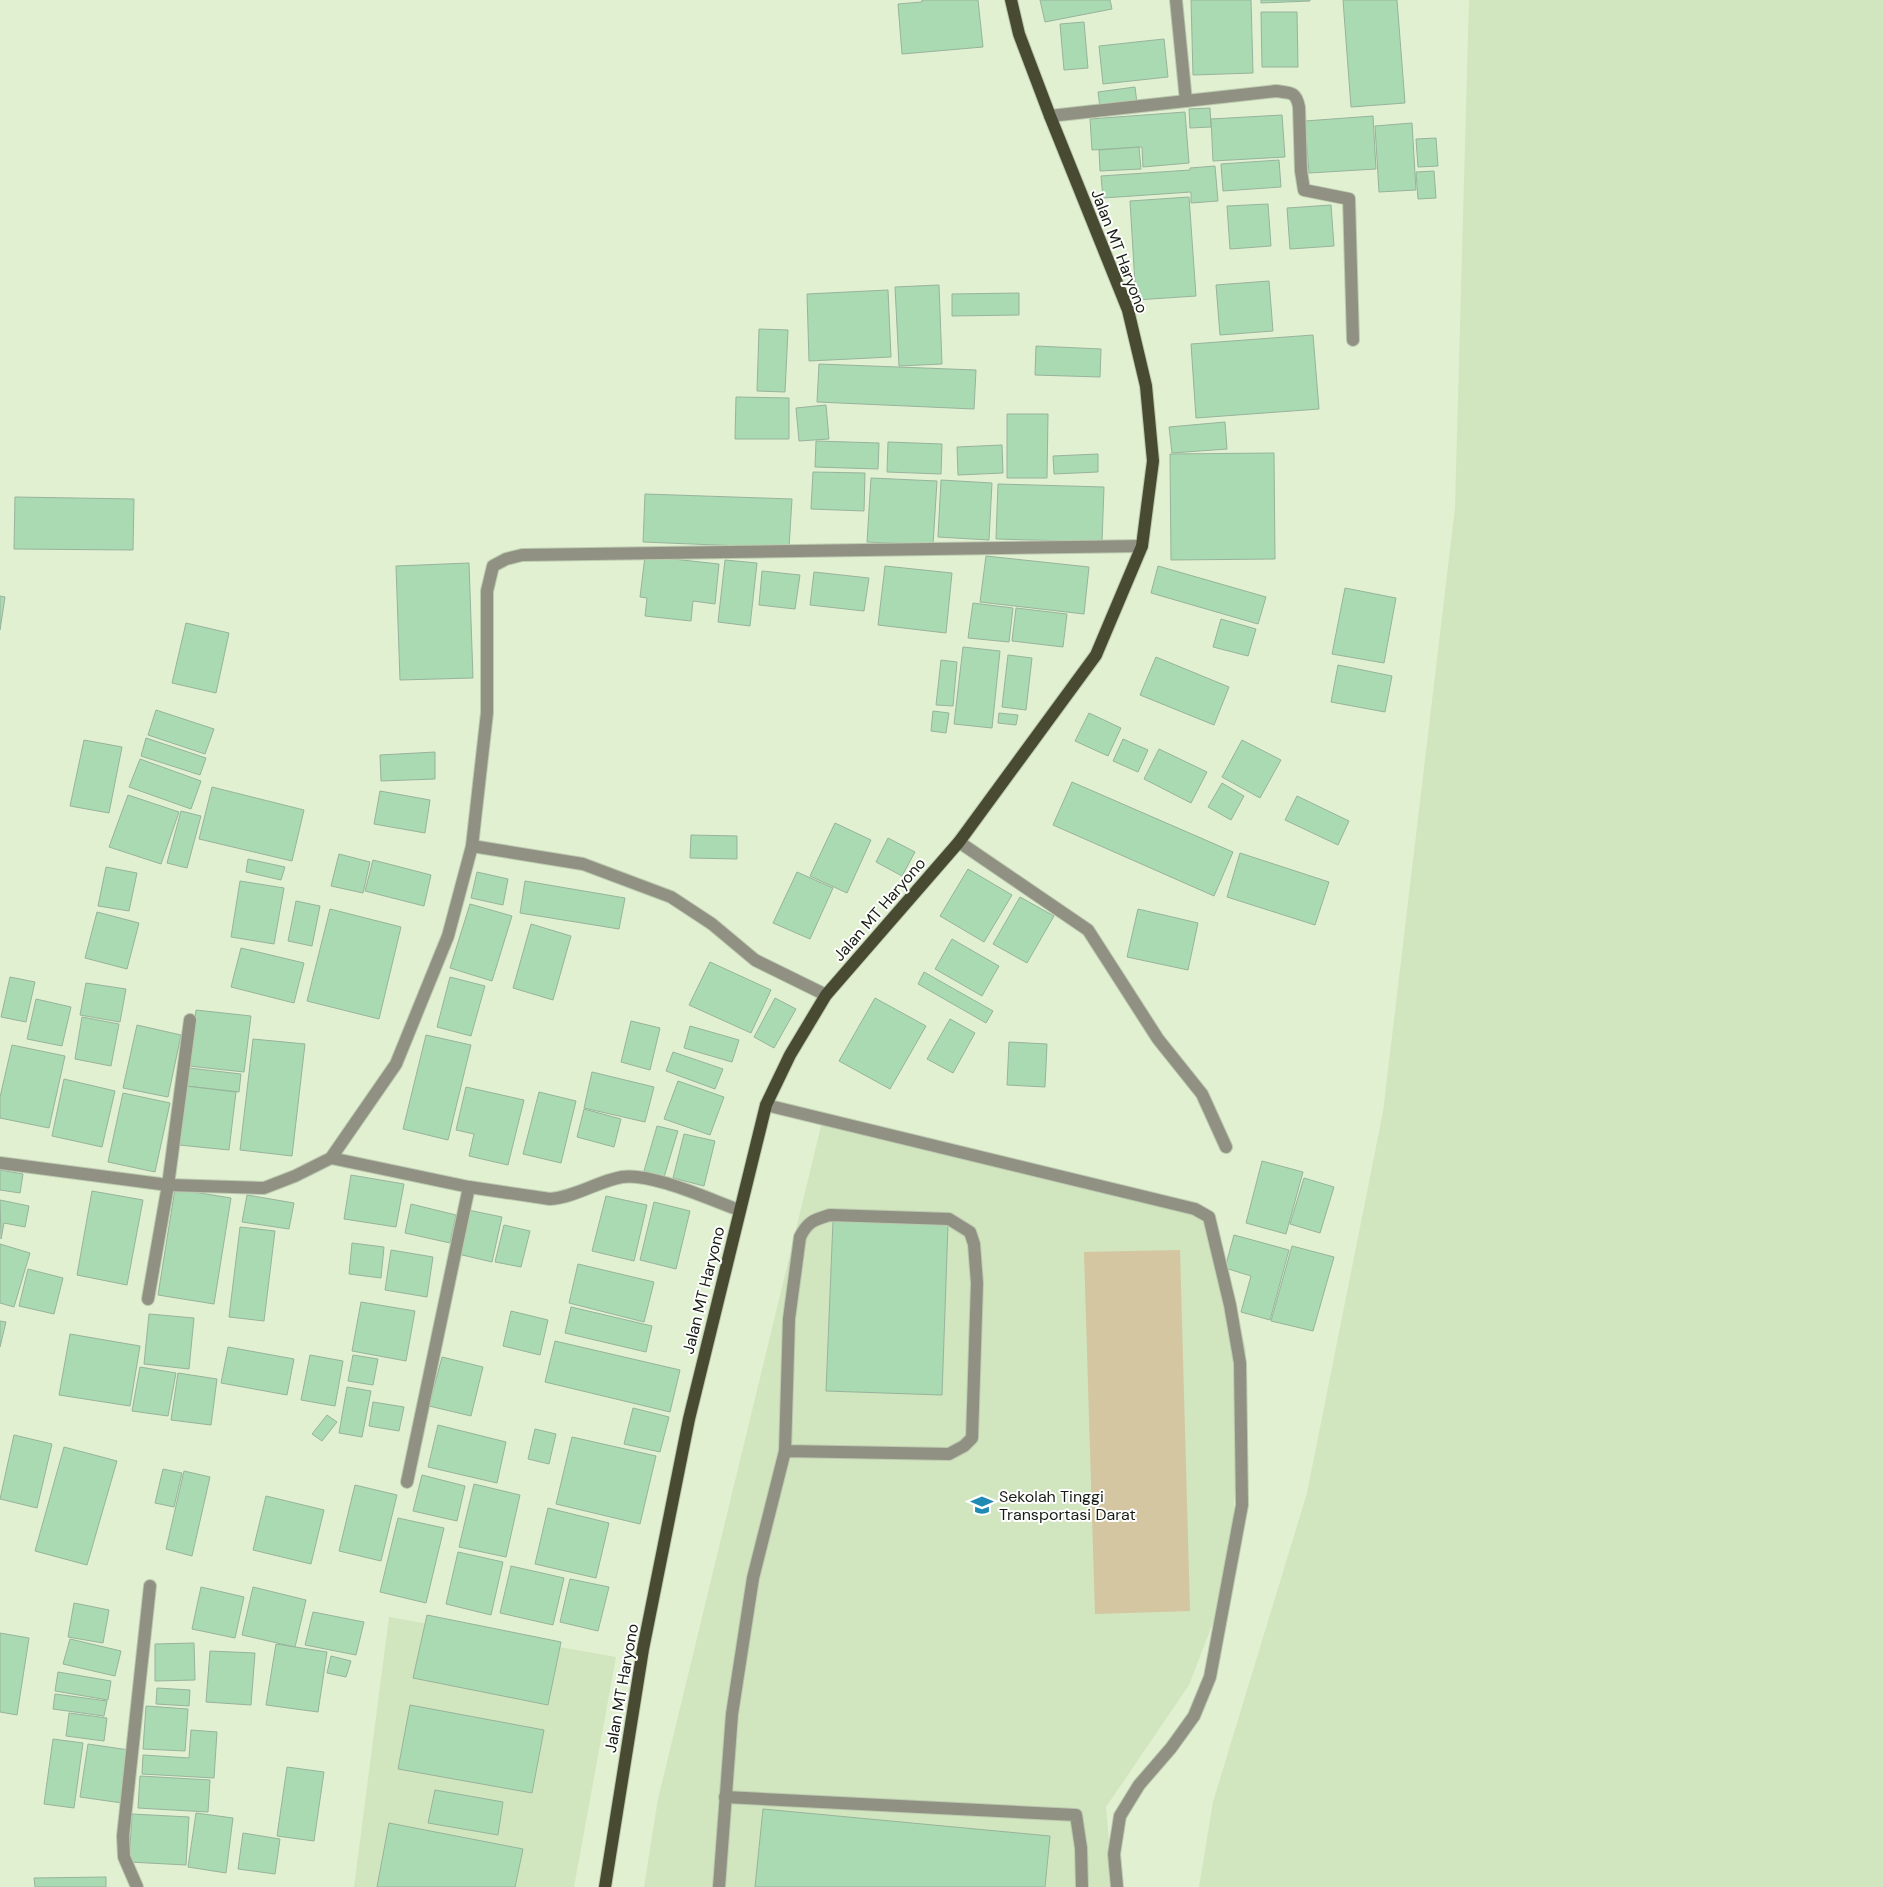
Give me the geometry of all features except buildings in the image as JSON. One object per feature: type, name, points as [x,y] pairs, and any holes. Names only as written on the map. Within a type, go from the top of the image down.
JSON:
[{"type":"main road","name":"Jalan MT Haryono","points":[[606,1887],[644,1649],[689,1419],[766,1105],[790,1055],[826,995],[959,842],[1096,655],[1142,546],[1153,461],[1146,386],[1128,310],[1019,34],[1011,0]]},
{"type":"street","points":[[1176,0],[1186,101]]},
{"type":"street","points":[[1050,116],[1276,91],[1293,94],[1297,98],[1299,107],[1301,171],[1304,190],[1349,199],[1353,340]]},
{"type":"street","points":[[0,1163],[168,1185],[264,1188],[331,1158],[396,1064],[448,936],[472,846],[487,713],[488,591],[493,566],[506,559],[522,555],[1142,546]]},
{"type":"street","points":[[959,842],[1088,930],[1158,1039],[1202,1094],[1226,1148]]},
{"type":"street","points":[[472,846],[583,864],[671,897],[712,924],[755,960],[826,995]]},
{"type":"street","points":[[148,1299],[168,1185],[190,1020]]},
{"type":"street","points":[[766,1105],[1195,1209],[1209,1217],[1230,1305],[1240,1363],[1242,1506],[1210,1677],[1194,1716],[1171,1748],[1139,1785],[1120,1816],[1114,1854],[1116,1887]]},
{"type":"street","points":[[331,1158],[469,1187],[550,1199],[562,1198],[622,1177],[637,1176],[739,1210]]},
{"type":"street","points":[[407,1482],[469,1187]]},
{"type":"street","points":[[719,1887],[732,1714],[753,1578],[785,1451],[789,1319],[796,1254],[800,1237],[805,1226],[813,1220],[830,1215],[949,1219],[970,1232],[974,1244],[977,1283],[972,1438],[964,1446],[948,1454],[785,1451]]},
{"type":"street","points":[[137,1887],[124,1857],[123,1836],[150,1586]]},
{"type":"street","points":[[725,1797],[1076,1815],[1082,1848],[1082,1887]]},
{"type":"shaded area","points":[[1469,0],[1883,0],[1883,1887],[1199,1887],[1213,1802],[1307,1493],[1383,1112],[1455,508]]},
{"type":"shaded area","name":"Sekolah Tinggi Transportasi Darat","points":[[822,1122],[1198,1215],[1217,1240],[1246,1349],[1228,1584],[1189,1685],[1106,1807],[1113,1887],[644,1887],[658,1799]]},
{"type":"shaded area","points":[[1180,1250],[1190,1611],[1095,1614],[1084,1252]]},
{"type":"shaded area","points":[[389,1617],[616,1657],[574,1887],[354,1887]]},
{"type":"place","name":"Sekolah Tinggi Transportasi Darat","points":[[982,1505]]}]
